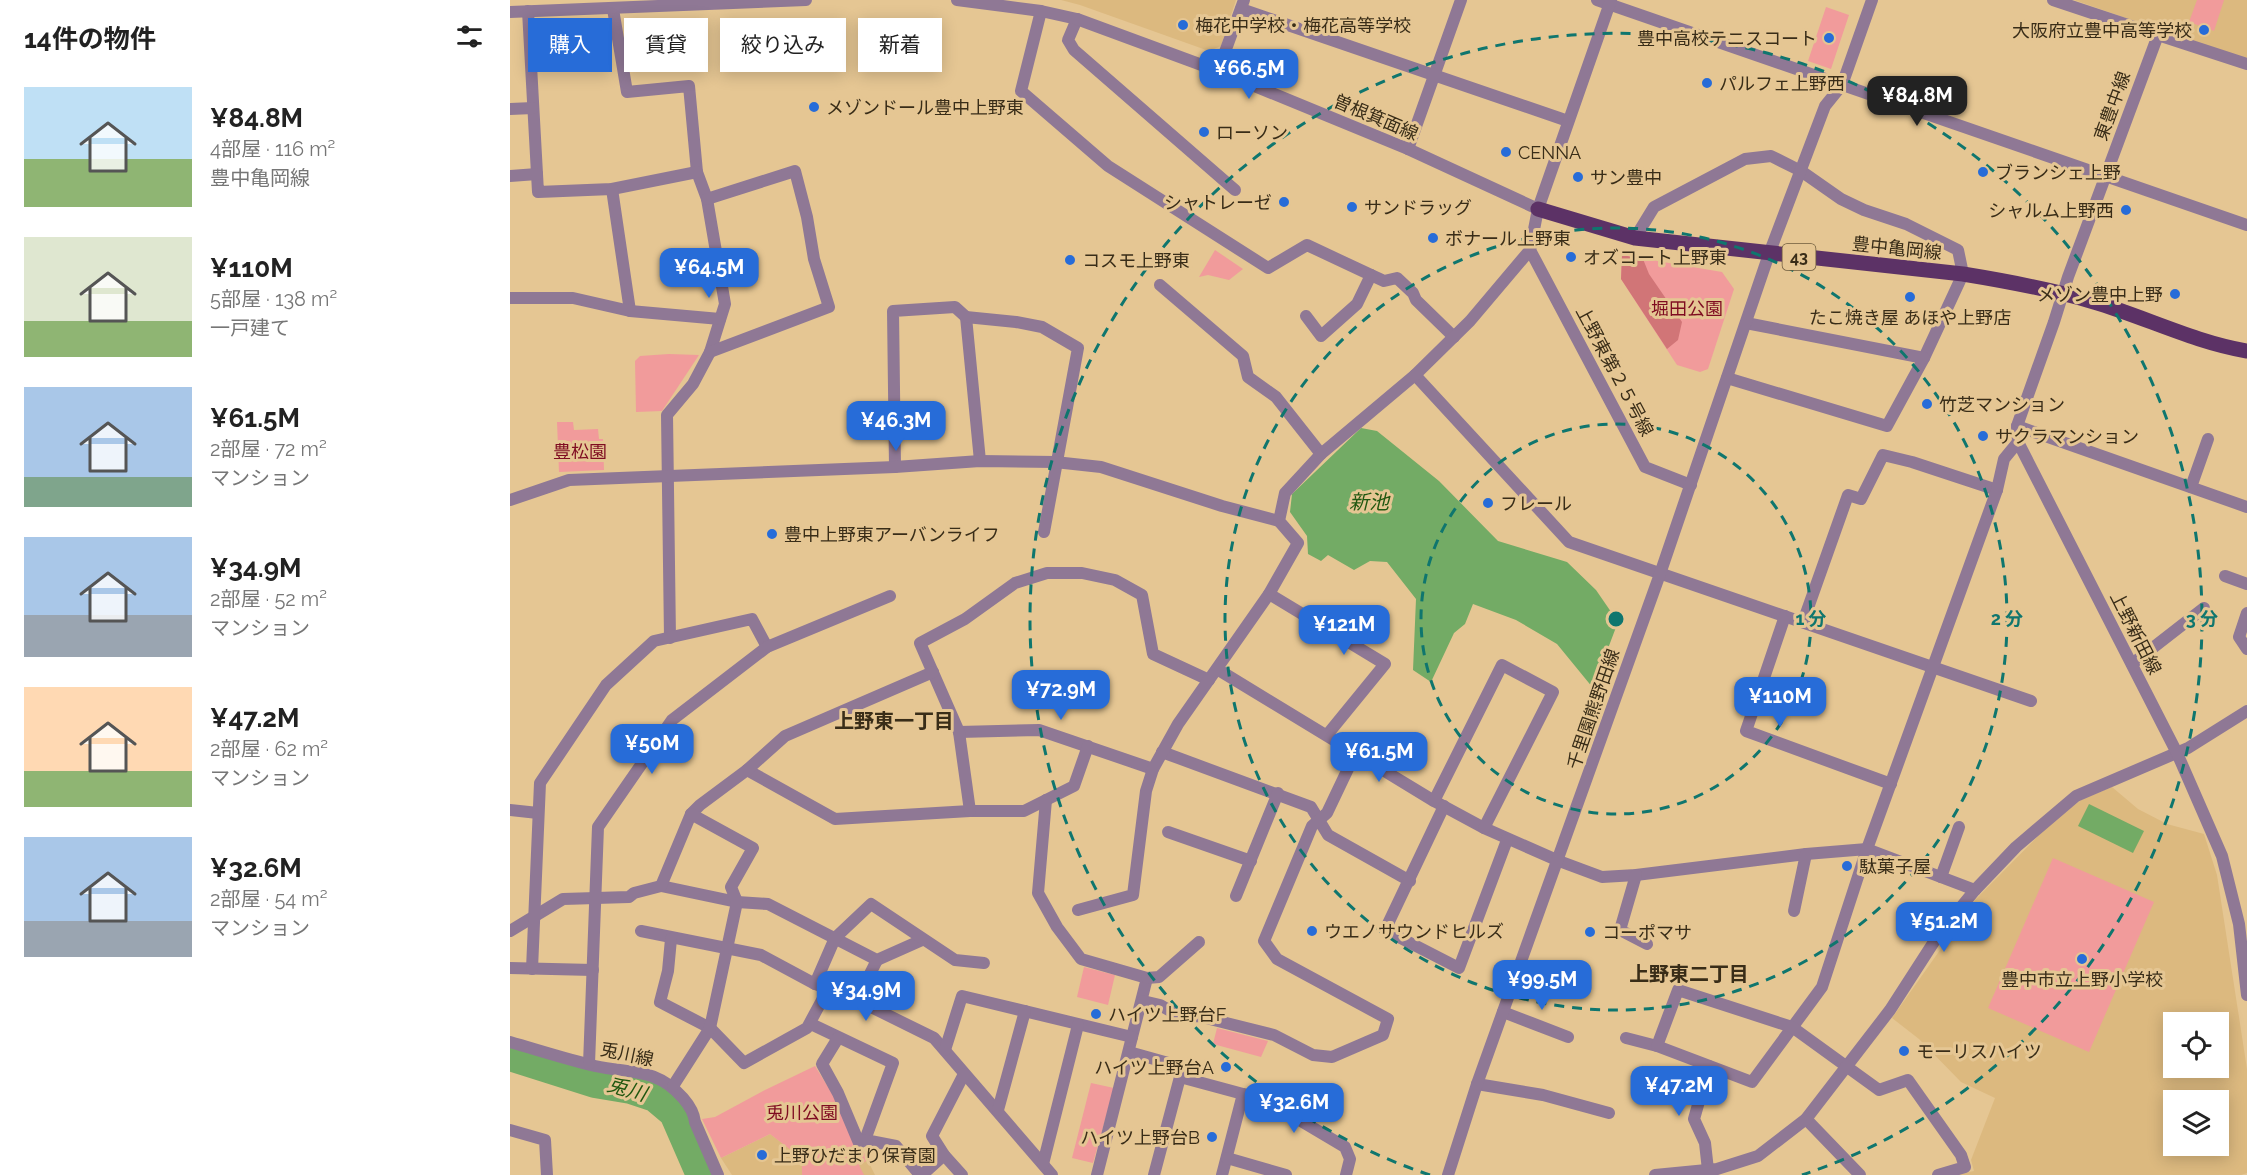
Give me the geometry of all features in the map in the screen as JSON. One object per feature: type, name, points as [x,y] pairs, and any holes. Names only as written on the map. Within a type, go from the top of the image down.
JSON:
[{"type":"main road","name":"豊中亀岡線","points":[[1538,209],[1635,238],[1963,274],[2094,302],[2226,348],[2247,351]]},
{"type":"street","points":[[510,12],[592,5],[613,9],[688,3],[806,0]]},
{"type":"street","name":"曽根箕面線","points":[[957,0],[1041,11],[1077,19],[1218,71],[1408,149],[1538,209]]},
{"type":"street","points":[[1408,149],[1461,0]]},
{"type":"street","points":[[1597,0],[1610,2],[2247,225]]},
{"type":"street","name":"千里園熊野田線","points":[[1448,1175],[1477,1084],[1660,574],[1769,254],[1825,106],[1842,85],[1872,0]]},
{"type":"street","points":[[2053,0],[2247,64]]},
{"type":"street","points":[[1278,521],[1285,494],[1321,454],[1415,375],[1454,337],[1530,250],[1538,209],[1610,2]]},
{"type":"street","points":[[1218,71],[1242,4],[1434,76],[1568,121]]},
{"type":"street","points":[[613,9],[627,92],[688,86],[697,172],[707,199],[725,304],[710,352],[693,384],[666,415],[670,638]]},
{"type":"street","points":[[528,10],[538,192],[612,189],[697,172]]},
{"type":"street","points":[[1041,11],[1021,91],[1108,166],[1268,268],[1307,245],[1384,281],[1397,278],[1454,337]]},
{"type":"street","points":[[1077,19],[1068,40],[1074,50],[1235,190]]},
{"type":"street","name":"東豊中線","points":[[2062,294],[2158,35]]},
{"type":"street","points":[[510,110],[533,108]]},
{"type":"street","points":[[1635,238],[1654,207],[1745,159],[1771,156],[1801,171],[1841,199],[1864,210],[1906,224],[1958,250],[1963,274],[1924,358],[1887,426],[1727,378]]},
{"type":"street","points":[[707,199],[795,171],[807,217],[814,259],[829,307],[710,352]]},
{"type":"street","points":[[510,176],[537,174]]},
{"type":"street","points":[[612,189],[630,311]]},
{"type":"street","name":"上野東第２５号線","points":[[1530,250],[1645,467],[1691,484]]},
{"type":"street","points":[[1306,316],[1321,336],[1357,304],[1371,275]]},
{"type":"street","points":[[1160,285],[1243,356],[1248,377],[1276,397],[1321,454]]},
{"type":"street","name":"上野新田線","points":[[2062,294],[2017,426],[2018,442],[2177,753],[2222,856],[2239,924],[2247,994]]},
{"type":"street","points":[[510,298],[573,298],[630,311],[720,319]]},
{"type":"street","points":[[895,467],[893,311],[955,307],[966,317],[1042,327],[1078,348],[1055,462],[1044,532]]},
{"type":"street","points":[[966,317],[980,461]]},
{"type":"street","points":[[1746,323],[1924,358]]},
{"type":"street","points":[[1415,375],[1569,542],[2031,701]]},
{"type":"street","points":[[2017,426],[2247,507]]},
{"type":"street","points":[[2191,487],[2208,439]]},
{"type":"street","points":[[1626,1038],[1657,1046],[1752,1082],[1822,987],[1868,849],[1997,490],[2004,459],[2018,442]]},
{"type":"street","points":[[1803,622],[1848,495],[1862,499],[1883,455],[1912,462],[1997,490]]},
{"type":"street","points":[[510,500],[569,480],[895,467],[980,461],[1055,462],[1101,467],[1222,506],[1278,521],[1298,543],[1269,594],[1178,724],[1153,769],[1146,791],[1133,895],[1078,910]]},
{"type":"street","points":[[970,811],[959,732],[920,643],[965,619],[1015,583],[1047,573],[1082,573],[1115,580],[1143,595],[1153,654],[1209,680]]},
{"type":"street","points":[[2225,576],[2247,584]]},
{"type":"street","points":[[1269,594],[1385,664],[1327,735]]},
{"type":"street","points":[[589,1064],[598,827],[672,720],[767,647],[890,596]]},
{"type":"street","points":[[2132,664],[2204,608]]},
{"type":"street","points":[[2247,613],[2239,637],[2247,649]]},
{"type":"street","points":[[1785,616],[1746,732],[1891,784]]},
{"type":"street","points":[[532,969],[540,783],[606,684],[654,641],[752,619],[767,647]]},
{"type":"street","points":[[1484,828],[1553,692],[1502,665],[1439,803],[1410,881],[1385,930],[1460,968],[1507,840]]},
{"type":"street","points":[[1217,669],[1484,828],[1507,840],[1602,877],[1868,849],[1975,890]]},
{"type":"street","points":[[661,886],[691,814],[747,770],[784,736],[933,672]]},
{"type":"street","points":[[1655,1175],[1716,1172],[1758,1156],[1806,1119],[1890,1010],[1939,934],[1975,890],[2016,847],[2076,796],[2177,753],[2247,711]]},
{"type":"street","points":[[959,732],[1039,730],[1153,769]]},
{"type":"street","points":[[747,770],[835,819],[970,811],[1024,812],[1074,786],[1088,746]]},
{"type":"street","points":[[1162,752],[1311,807],[1328,835],[1410,881]]},
{"type":"street","points":[[1143,1001],[1160,1005],[1181,1017],[1198,1016],[1274,1035],[1312,1055],[1332,1057],[1383,1035],[1388,1018],[1277,959],[1264,941],[1312,826],[1327,813],[1356,752]]},
{"type":"street","points":[[1236,896],[1278,793]]},
{"type":"street","points":[[1046,800],[1038,893],[1080,959],[1147,978],[1159,977],[1199,942]]},
{"type":"street","points":[[510,810],[538,813]]},
{"type":"street","points":[[691,814],[753,848],[731,888],[737,902],[710,1028],[673,1086],[694,1114],[695,1122],[718,1175]]},
{"type":"street","points":[[1941,877],[1959,827]]},
{"type":"street","points":[[1168,832],[1251,861]]},
{"type":"street","points":[[1794,911],[1806,854]]},
{"type":"street","points":[[1636,875],[1620,930],[1647,944]]},
{"type":"street","points":[[510,931],[563,899],[629,897],[634,893],[661,886],[737,902],[768,904],[878,960]]},
{"type":"street","points":[[815,984],[835,938],[871,904],[955,960],[984,963]]},
{"type":"street","points":[[641,931],[671,939],[761,955],[815,984],[857,1000],[934,1038],[1052,1175]]},
{"type":"street","points":[[671,939],[668,971],[660,1002],[710,1028],[744,1063],[807,1028],[828,989]]},
{"type":"street","points":[[857,1000],[878,960],[922,940]]},
{"type":"street","points":[[510,968],[593,970]]},
{"type":"street","points":[[1097,1175],[1147,978]]},
{"type":"street","points":[[1657,1046],[1678,990],[1791,1027],[1879,1090],[1908,1080],[1961,1155],[1965,1167],[1938,1175]]},
{"type":"street","points":[[945,1050],[962,996],[1132,1037]]},
{"type":"street","points":[[998,1110],[1024,1011]]},
{"type":"street","points":[[1503,1012],[1568,1038]]},
{"type":"street","points":[[811,1024],[893,1063],[865,1140]]},
{"type":"street","points":[[1043,1164],[1078,1025]]},
{"type":"street","points":[[838,1038],[822,1064],[838,1094],[858,1143],[865,1140],[896,1146],[921,1175],[944,1155]]},
{"type":"street","name":"兎川線","points":[[510,1042],[589,1064],[630,1070],[673,1086]]},
{"type":"street","points":[[1129,1052],[1179,1066],[1180,1077],[1154,1175]]},
{"type":"street","points":[[1709,1066],[1694,1119],[1706,1143],[1716,1172]]},
{"type":"street","points":[[962,1175],[944,1155],[932,1136],[964,1074]]},
{"type":"street","points":[[1180,1077],[1271,1102],[1345,1147],[1350,1159],[1346,1175]]},
{"type":"street","points":[[1477,1084],[1543,1095],[1609,1113]]},
{"type":"street","points":[[1222,1175],[1243,1094]]},
{"type":"street","points":[[1806,1119],[1860,1175]]},
{"type":"street","points":[[510,1130],[545,1140],[547,1175]]},
{"type":"street","points":[[1227,1158],[1287,1175]]},
{"type":"shaded area","name":"梅花中学校・梅花高等学校","points":[[1061,0],[1236,0],[1221,46],[1209,51]]},
{"type":"shaded area","name":"大阪府立豊中高等学校","points":[[2074,0],[2247,0],[2247,60]]},
{"type":"shaded area","points":[[1622,255],[1643,259],[1649,274],[1682,322],[1678,340],[1667,349],[1621,279]]},
{"type":"shaded area","name":"豊中市立上野小学校","points":[[2112,787],[2138,809],[2167,824],[2204,834],[2217,875],[2247,1069],[2247,1173],[2241,1175],[1954,1175],[1974,1171],[1971,1160],[1995,1098],[1961,1082],[1919,1039],[1892,1018],[1976,899],[2051,823],[2081,800]]},
{"type":"shaded area","name":"上野ひだまり保育園","points":[[770,1134],[805,1160],[862,1149],[875,1175],[732,1175],[721,1158]]},
{"type":"green space","points":[[2197,0],[2224,0],[2214,31],[2189,22]]},
{"type":"green space","name":"豊中高校テニスコート","points":[[1826,7],[1849,15],[1831,69],[1808,61]]},
{"type":"green space","points":[[1215,250],[1243,269],[1229,280],[1208,275],[1199,277]]},
{"type":"green space","name":"堀田公園","points":[[1622,255],[1722,272],[1734,289],[1708,369],[1700,372],[1677,365],[1621,279]]},
{"type":"green space","points":[[699,355],[662,411],[636,412],[635,361],[640,356]]},
{"type":"green space","name":"豊松園","points":[[557,422],[573,422],[574,430],[598,429],[599,439],[603,439],[604,470],[559,472]]},
{"type":"green space","points":[[2053,858],[2154,902],[2089,1052],[1988,1008]]},
{"type":"green space","points":[[1084,967],[1115,975],[1108,1005],[1077,997]]},
{"type":"green space","points":[[1217,1028],[1268,1041],[1261,1057],[1213,1044]]},
{"type":"green space","name":"兎川公園","points":[[815,1066],[833,1095],[858,1150],[862,1149],[868,1160],[859,1165],[864,1175],[802,1175],[804,1160],[770,1134],[721,1158],[702,1119],[715,1117]]},
{"type":"green space","points":[[1091,1083],[1114,1088],[1093,1163],[1072,1158]]},
{"type":"water","name":"新池","points":[[1361,428],[1377,431],[1439,481],[1498,541],[1567,562],[1596,590],[1618,622],[1593,688],[1557,644],[1516,620],[1473,604],[1465,624],[1454,633],[1431,682],[1413,670],[1416,599],[1387,562],[1370,561],[1354,570],[1328,555],[1321,561],[1308,554],[1307,536],[1290,512],[1292,494]]},
{"type":"water","points":[[2089,804],[2144,831],[2133,853],[2078,826]]},
{"type":"waterway","name":"兎川","points":[[510,1056],[595,1083],[631,1089],[655,1097],[674,1113],[701,1175]]},
{"type":"place","name":"梅花中学校・梅花高等学校","points":[[1183,25]]},
{"type":"place","name":"大阪府立豊中高等学校","points":[[2204,30]]},
{"type":"place","name":"豊中高校テニスコート","points":[[1829,38]]},
{"type":"place","name":"パルフェ上野西","points":[[1707,83]]},
{"type":"place","name":"メゾンドール豊中上野東","points":[[814,107]]},
{"type":"place","name":"ローソン","points":[[1204,132]]},
{"type":"place","name":"CENNA","points":[[1506,152]]},
{"type":"place","name":"ブランシェ上野","points":[[1983,172]]},
{"type":"place","name":"サン豊中","points":[[1578,177]]},
{"type":"place","name":"シャトレーゼ","points":[[1284,202]]},
{"type":"place","name":"サンドラッグ","points":[[1352,207]]},
{"type":"place","name":"シャルム上野西","points":[[2126,210]]},
{"type":"place","name":"ボナール上野東","points":[[1433,238]]},
{"type":"place","name":"オズコート上野東","points":[[1571,257]]},
{"type":"place","name":"コスモ上野東","points":[[1070,260]]},
{"type":"place","name":"メゾン豊中上野","points":[[2175,294]]},
{"type":"place","name":"たこ焼き屋 あほや上野店","points":[[1910,297]]},
{"type":"place","name":"竹芝マンション","points":[[1927,404]]},
{"type":"place","name":"サクラマンション","points":[[1983,436]]},
{"type":"place","name":"フレール","points":[[1488,503]]},
{"type":"place","name":"豊中上野東アーバンライフ","points":[[772,534]]},
{"type":"place","name":"駄菓子屋","points":[[1847,866]]},
{"type":"place","name":"ウエノサウンドヒルズ","points":[[1312,931]]},
{"type":"place","name":"コーポマサ","points":[[1590,932]]},
{"type":"place","name":"豊中市立上野小学校","points":[[2082,959]]},
{"type":"place","name":"ハイツ上野台F","points":[[1096,1014]]},
{"type":"place","name":"モーリスハイツ","points":[[1904,1051]]},
{"type":"place","name":"ハイツ上野台A","points":[[1226,1067]]},
{"type":"place","name":"ハイツ上野台B","points":[[1212,1137]]},
{"type":"place","name":"上野ひだまり保育園","points":[[762,1155]]},
{"type":"district","name":"上野東一丁目","points":[[894,721]]},
{"type":"district","name":"上野東二丁目","points":[[1689,974]]}]
